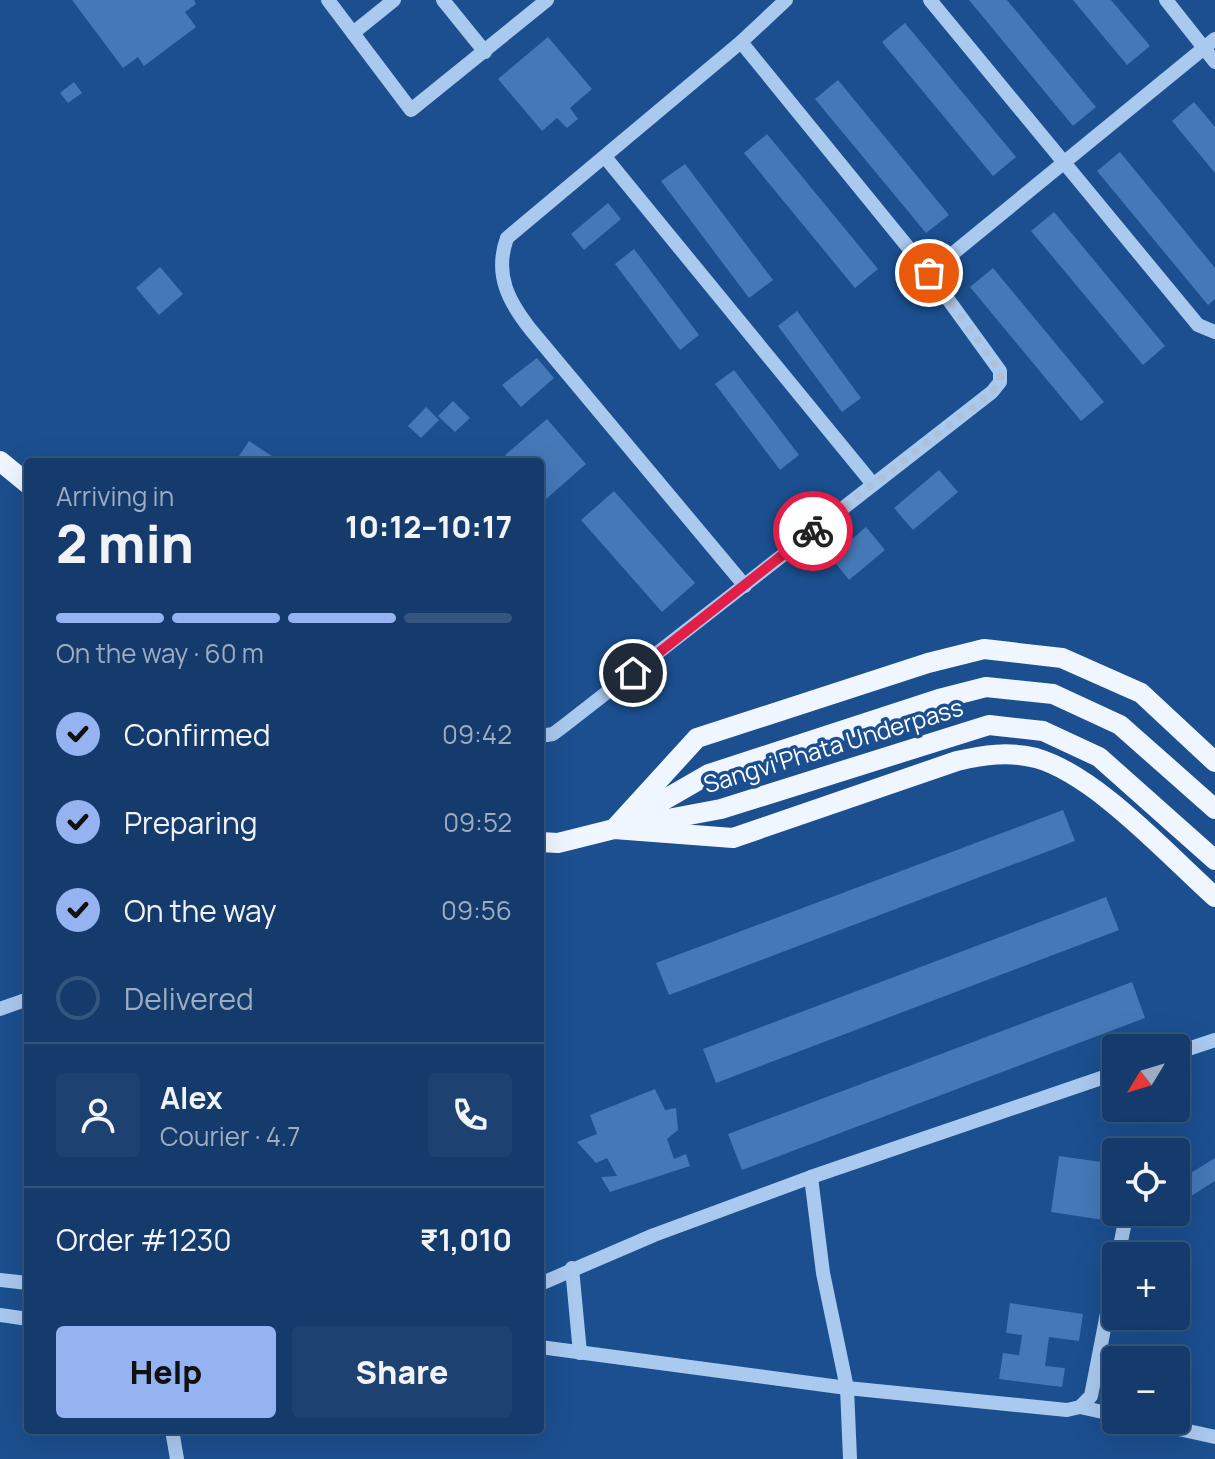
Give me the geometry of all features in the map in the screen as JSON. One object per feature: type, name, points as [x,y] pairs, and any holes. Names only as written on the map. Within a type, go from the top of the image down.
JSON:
[{"type":"main road","points":[[0,461],[24,481]]},
{"type":"main road","points":[[614,829],[697,738],[928,663],[984,649],[1062,658],[1141,693],[1215,762]]},
{"type":"main road","points":[[544,842],[558,843],[614,829],[709,774],[986,687],[1053,694],[1120,725],[1215,809]]},
{"type":"main road","name":"Sangvi Phata Underpass","points":[[614,829],[721,809],[949,735],[989,725],[1043,731],[1099,757],[1215,860]]},
{"type":"main road","points":[[614,829],[733,838],[957,761],[991,753],[1036,758],[1084,780],[1215,897]]},
{"type":"lane","points":[[328,0],[411,110],[547,0]]},
{"type":"lane","points":[[353,33],[394,0]]},
{"type":"lane","points":[[443,0],[485,52]]},
{"type":"lane","points":[[745,586],[512,306],[500,272],[500,256],[507,238],[741,42],[786,0]]},
{"type":"lane","points":[[930,0],[1198,325],[1215,332]]},
{"type":"lane","points":[[1166,0],[1210,43],[1215,62]]},
{"type":"lane","points":[[544,735],[553,734],[745,586],[872,483],[992,392],[1000,382],[1000,371],[929,273],[741,42]]},
{"type":"lane","points":[[929,273],[1210,43]]},
{"type":"lane","points":[[605,157],[872,483]]},
{"type":"lane","points":[[0,1009],[24,1000]]},
{"type":"lane","points":[[1190,1048],[1215,1040]]},
{"type":"lane","points":[[544,1282],[572,1268],[811,1177],[1102,1078]]},
{"type":"lane","points":[[811,1177],[823,1273],[847,1388],[850,1459]]},
{"type":"lane","points":[[572,1268],[580,1353]]},
{"type":"lane","points":[[0,1280],[24,1283]]},
{"type":"lane","points":[[0,1315],[24,1318]]},
{"type":"lane","points":[[1080,1407],[1091,1396],[1104,1330]]},
{"type":"lane","points":[[544,1348],[847,1388],[1052,1410],[1080,1407],[1102,1412]]},
{"type":"lane","points":[[1190,1431],[1215,1437]]},
{"type":"lane","points":[[173,1434],[177,1459]]},
{"type":"building","points":[[72,0],[194,0],[196,4],[185,12],[196,27],[144,66],[138,57],[123,68]]},
{"type":"building","points":[[969,0],[1007,0],[1096,107],[1073,126]]},
{"type":"building","points":[[1073,0],[1111,0],[1150,46],[1127,65]]},
{"type":"building","points":[[905,23],[1016,157],[993,176],[882,42]]},
{"type":"building","points":[[548,37],[592,89],[570,108],[578,119],[567,128],[557,118],[542,131],[498,79]]},
{"type":"building","points":[[838,80],[949,215],[926,233],[815,99]]},
{"type":"building","points":[[74,82],[82,93],[68,103],[60,93]]},
{"type":"building","points":[[1194,102],[1215,127],[1215,173],[1172,121]]},
{"type":"building","points":[[767,134],[878,269],[855,288],[744,153]]},
{"type":"building","points":[[1120,152],[1215,268],[1215,299],[1208,305],[1097,171]]},
{"type":"building","points":[[685,164],[773,280],[749,298],[661,181]]},
{"type":"building","points":[[608,203],[621,219],[584,250],[571,234]]},
{"type":"building","points":[[1054,212],[1165,346],[1143,365],[1031,231]]},
{"type":"building","points":[[634,249],[699,335],[680,350],[615,264]]},
{"type":"building","points":[[160,267],[183,294],[159,315],[136,288]]},
{"type":"building","points":[[993,268],[1104,402],[1081,421],[970,287]]},
{"type":"building","points":[[797,311],[861,398],[842,412],[778,326]]},
{"type":"building","points":[[537,358],[554,378],[521,407],[502,385]]},
{"type":"building","points":[[734,370],[799,455],[780,470],[715,384]]},
{"type":"building","points":[[453,401],[470,418],[455,432],[438,416]]},
{"type":"building","points":[[426,407],[439,420],[421,438],[408,426]]},
{"type":"building","points":[[547,419],[586,464],[545,500],[544,458],[508,458],[505,455]]},
{"type":"building","points":[[249,441],[275,458],[238,458]]},
{"type":"building","points":[[939,470],[958,492],[913,530],[894,508]]},
{"type":"building","points":[[614,491],[695,583],[662,612],[581,520]]},
{"type":"building","points":[[866,527],[885,550],[849,580],[831,557]]},
{"type":"building","points":[[1063,810],[1075,841],[669,995],[656,963]]},
{"type":"building","points":[[1106,897],[1119,930],[716,1083],[703,1049]]},
{"type":"building","points":[[1132,982],[1145,1018],[742,1170],[728,1134]]},
{"type":"building","points":[[655,1089],[665,1110],[676,1108],[678,1130],[667,1139],[674,1159],[686,1154],[690,1166],[610,1192],[601,1177],[617,1176],[607,1158],[596,1163],[577,1142],[597,1134],[590,1115]]},
{"type":"building","points":[[1059,1156],[1102,1162],[1102,1220],[1051,1212]]},
{"type":"building","points":[[1215,1158],[1215,1181],[1191,1196],[1190,1173]]},
{"type":"building","points":[[1010,1303],[1083,1314],[1079,1341],[1049,1337],[1045,1366],[1065,1368],[1062,1387],[999,1379],[1003,1353],[1019,1355],[1022,1335],[1006,1333]]},
{"type":"way so far","points":[[813,531],[992,392],[1000,382],[1000,371],[929,273]]},
{"type":"route","points":[[633,673],[813,531]]}]
